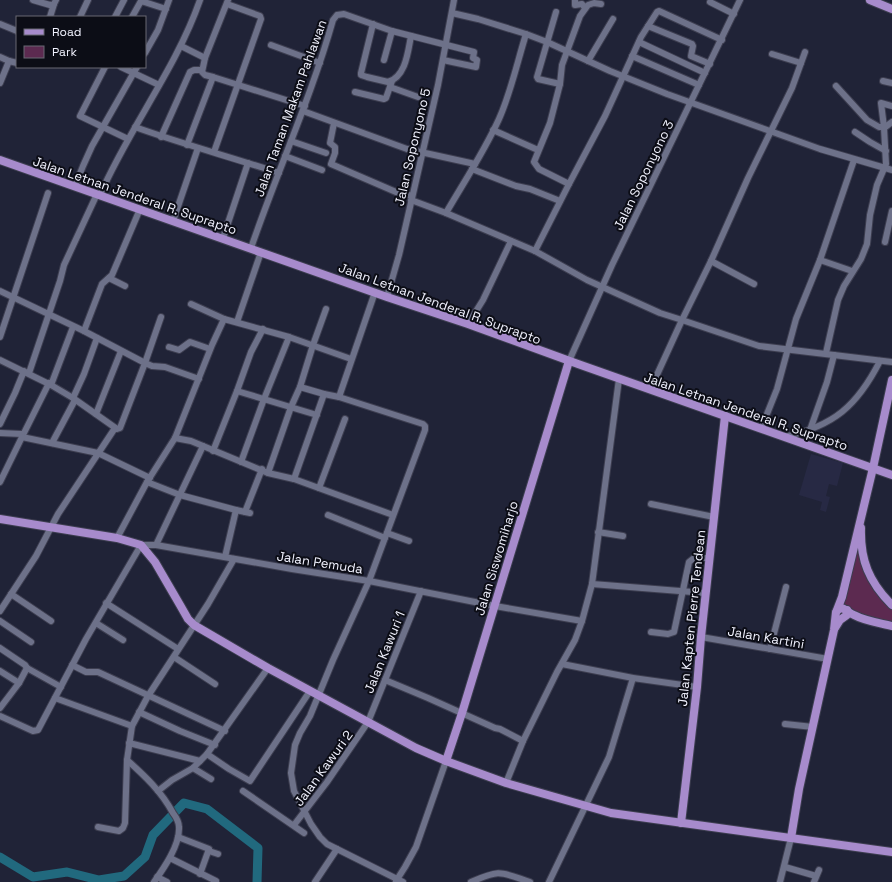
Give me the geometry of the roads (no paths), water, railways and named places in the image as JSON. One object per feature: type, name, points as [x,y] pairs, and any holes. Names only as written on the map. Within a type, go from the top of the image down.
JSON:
[{"type":"main road","points":[[870,0],[892,9]]},
{"type":"main road","name":"Jalan Letnan Jenderal R. Suprapto","points":[[0,160],[892,475]]},
{"type":"main road","name":"Jalan Siswomiharjo","points":[[446,761],[495,606],[569,361]]},
{"type":"main road","points":[[791,838],[799,789],[834,630],[842,613],[842,597],[890,400],[892,380]]},
{"type":"main road","name":"Jalan Kapten Pierre Tendean","points":[[681,823],[697,687],[700,637],[725,416]]},
{"type":"main road","points":[[861,516],[862,551],[867,571],[875,586],[892,605]]},
{"type":"main road","points":[[0,519],[117,538],[139,544],[155,562],[188,619],[194,625],[310,691],[416,748],[446,761],[506,783],[611,813],[892,852]]},
{"type":"main road","points":[[842,613],[892,626]]},
{"type":"street","points":[[34,0],[50,5],[55,2]]},
{"type":"street","points":[[80,16],[88,0]]},
{"type":"street","points":[[116,16],[124,0]]},
{"type":"street","points":[[146,50],[158,30],[169,0]]},
{"type":"street","points":[[0,424],[27,372],[69,253],[128,139],[181,46],[200,0]]},
{"type":"street","name":"Jalan Soponyono 5","points":[[387,297],[399,255],[423,152],[446,46],[454,0]]},
{"type":"street","name":"Jalan Soponyono 3","points":[[569,361],[602,287],[740,0]]},
{"type":"street","points":[[132,16],[136,1],[141,1],[166,9]]},
{"type":"street","points":[[50,16],[55,2]]},
{"type":"street","points":[[201,70],[228,2],[260,16],[261,19],[214,152]]},
{"type":"street","points":[[710,2],[734,14]]},
{"type":"street","points":[[575,3],[582,4],[585,8]]},
{"type":"street","points":[[569,184],[539,169],[534,162],[550,123],[560,84],[562,65],[580,16],[585,8],[590,4],[601,4]]},
{"type":"street","points":[[535,251],[605,116],[639,42],[657,12],[659,11],[722,40]]},
{"type":"street","points":[[556,12],[537,78],[560,84]]},
{"type":"street","name":"Jalan Taman Makam Pahlawan","points":[[251,248],[304,109],[333,20],[336,15],[344,14],[392,31],[474,52],[473,58],[477,60],[476,67],[443,60]]},
{"type":"street","points":[[452,14],[478,19],[526,34],[624,76],[690,102],[771,132],[854,160],[892,170]]},
{"type":"street","points":[[588,61],[613,19]]},
{"type":"street","points":[[0,24],[16,31]]},
{"type":"street","points":[[373,24],[361,75],[391,84],[418,97]]},
{"type":"street","points":[[648,26],[692,44],[694,46],[691,56],[710,64]]},
{"type":"street","points":[[384,60],[392,31]]},
{"type":"street","points":[[446,213],[474,167],[493,130],[510,91],[526,34]]},
{"type":"street","points":[[355,92],[386,98],[391,84],[400,74],[404,65],[411,36]]},
{"type":"street","points":[[639,42],[705,73]]},
{"type":"street","points":[[272,45],[320,63]]},
{"type":"street","points":[[181,46],[205,58]]},
{"type":"street","points":[[650,390],[711,261],[748,178],[792,88],[805,52]]},
{"type":"street","points":[[772,54],[801,63]]},
{"type":"street","points":[[632,56],[699,85]]},
{"type":"street","points":[[0,57],[16,63]]},
{"type":"street","points":[[0,83],[9,61]]},
{"type":"street","points":[[104,68],[80,116],[82,119],[128,139]]},
{"type":"street","points":[[75,186],[83,166],[135,70],[159,85]]},
{"type":"street","points":[[161,137],[190,72],[194,70],[201,70],[205,74],[304,109],[334,123],[407,149],[423,152],[474,167],[516,186],[530,189],[560,201]]},
{"type":"street","points":[[187,145],[213,77]]},
{"type":"street","points":[[883,81],[892,83]]},
{"type":"street","points":[[836,86],[867,120],[877,126],[884,127],[892,122]]},
{"type":"street","points":[[826,353],[838,300],[852,271],[861,259],[866,244],[870,215],[877,185],[886,164],[888,148],[881,103],[892,106]]},
{"type":"street","points":[[334,123],[330,143],[335,147],[335,153],[331,164],[535,251],[602,287],[660,313],[759,346],[892,362]]},
{"type":"street","points":[[135,127],[161,137],[279,173]]},
{"type":"street","points":[[493,130],[538,150]]},
{"type":"street","points":[[855,132],[870,142],[888,148]]},
{"type":"street","points":[[291,141],[326,153]]},
{"type":"street","points":[[173,221],[198,148]]},
{"type":"street","points":[[285,156],[322,170]]},
{"type":"street","points":[[761,429],[777,390],[796,319],[820,260],[854,160]]},
{"type":"street","points":[[223,238],[248,163]]},
{"type":"street","points":[[0,337],[48,193]]},
{"type":"street","points":[[84,331],[102,284],[112,275],[140,209]]},
{"type":"street","points":[[885,242],[892,211]]},
{"type":"street","points":[[468,324],[483,300],[511,242]]},
{"type":"street","points":[[237,322],[260,252]]},
{"type":"street","points":[[820,260],[852,271]]},
{"type":"street","points":[[711,261],[754,284]]},
{"type":"street","points":[[109,278],[125,286]]},
{"type":"street","points":[[0,292],[84,331],[152,366],[165,367],[199,379]]},
{"type":"street","points":[[339,397],[375,292]]},
{"type":"street","points":[[191,304],[224,319],[289,337],[351,359]]},
{"type":"street","points":[[268,473],[291,407],[300,387],[326,309]]},
{"type":"street","points":[[0,611],[36,556],[58,514],[98,453],[115,428],[120,428],[161,317]]},
{"type":"street","points":[[117,538],[149,480],[175,438],[217,331],[224,319]]},
{"type":"street","points":[[0,482],[22,436],[50,384],[73,327]]},
{"type":"street","points":[[214,451],[251,352],[263,329]]},
{"type":"street","points":[[241,462],[289,337]]},
{"type":"street","points":[[52,443],[74,399],[97,338]]},
{"type":"street","points":[[169,348],[180,350],[190,342],[210,349]]},
{"type":"street","points":[[96,414],[121,351]]},
{"type":"street","points":[[810,430],[827,382],[834,354]]},
{"type":"street","points":[[0,360],[50,384],[115,428]]},
{"type":"street","points":[[784,437],[822,425],[841,413],[867,386],[880,361]]},
{"type":"street","points":[[506,783],[523,741],[575,640],[582,621],[592,584],[619,379]]},
{"type":"street","points":[[300,387],[339,397],[422,424],[425,426],[425,430],[369,581],[333,660],[310,716],[297,738],[292,765],[292,782],[294,791],[311,824],[320,837],[328,844],[398,881],[416,847],[446,761]]},
{"type":"street","points":[[237,391],[317,415]]},
{"type":"street","points":[[294,479],[324,394]]},
{"type":"street","points":[[319,488],[345,419]]},
{"type":"street","points":[[0,433],[22,436],[98,453],[180,495],[248,513],[262,469]]},
{"type":"street","points":[[175,438],[191,441],[262,469],[268,473],[294,479],[393,515]]},
{"type":"street","points":[[156,545],[203,446]]},
{"type":"street","points":[[651,504],[714,517]]},
{"type":"street","points":[[225,557],[236,510]]},
{"type":"street","points":[[328,515],[386,535],[409,541]]},
{"type":"street","points":[[598,532],[623,536]]},
{"type":"street","points":[[0,716],[36,731],[139,544]]},
{"type":"street","name":"Jalan Pemuda","points":[[139,544],[156,545],[369,581],[495,606],[582,621]]},
{"type":"street","points":[[98,827],[119,831],[122,830],[124,826],[127,760],[132,726],[148,696],[208,604],[234,558]]},
{"type":"street","points":[[651,632],[668,634],[674,632],[689,562],[694,558],[709,558]]},
{"type":"street","points":[[592,584],[705,593]]},
{"type":"street","points":[[770,649],[786,587]]},
{"type":"street","name":"Jalan Kawuri 1","points":[[368,722],[421,591]]},
{"type":"street","points":[[11,594],[51,621]]},
{"type":"street","points":[[106,603],[178,649]]},
{"type":"street","points":[[0,622],[31,642]]},
{"type":"street","points":[[96,623],[124,640]]},
{"type":"street","name":"Jalan Kartini","points":[[700,637],[828,659]]},
{"type":"street","points":[[0,648],[25,665],[27,668],[61,687]]},
{"type":"street","points":[[174,657],[215,684]]},
{"type":"street","points":[[562,664],[633,678],[697,687]]},
{"type":"street","points":[[72,666],[86,672],[98,672],[225,732]]},
{"type":"street","points":[[0,708],[19,683],[27,668]]},
{"type":"street","points":[[158,791],[172,780],[193,768],[208,754],[225,732],[268,668]]},
{"type":"street","points":[[0,671],[19,683]]},
{"type":"street","points":[[549,882],[609,757],[633,678]]},
{"type":"street","points":[[385,680],[500,729],[523,741]]},
{"type":"street","points":[[304,833],[294,825],[242,793],[310,691]]},
{"type":"street","points":[[0,695],[6,700]]},
{"type":"street","points":[[55,698],[132,726]]},
{"type":"street","points":[[139,712],[214,745]]},
{"type":"street","name":"Jalan Kawuri 2","points":[[294,825],[327,782],[368,722]]},
{"type":"street","points":[[785,724],[813,727]]},
{"type":"street","points":[[129,743],[200,761]]},
{"type":"street","points":[[208,754],[229,769],[250,781]]},
{"type":"street","points":[[127,760],[144,775],[166,799],[179,823],[178,837],[170,858],[155,880],[166,882]]},
{"type":"street","points":[[193,768],[210,779]]},
{"type":"street","points":[[178,837],[209,848],[209,851],[218,854]]},
{"type":"street","points":[[780,882],[785,867],[791,838]]},
{"type":"street","points":[[315,882],[337,849]]},
{"type":"street","points":[[200,874],[209,851]]},
{"type":"street","points":[[170,858],[216,881]]},
{"type":"street","points":[[785,867],[817,876]]},
{"type":"street","points":[[471,882],[499,872],[530,882]]},
{"type":"waterway","points":[[0,857],[33,877],[67,872],[99,880],[124,876],[145,857],[153,835],[184,803],[207,809],[258,848],[257,882]]}]
